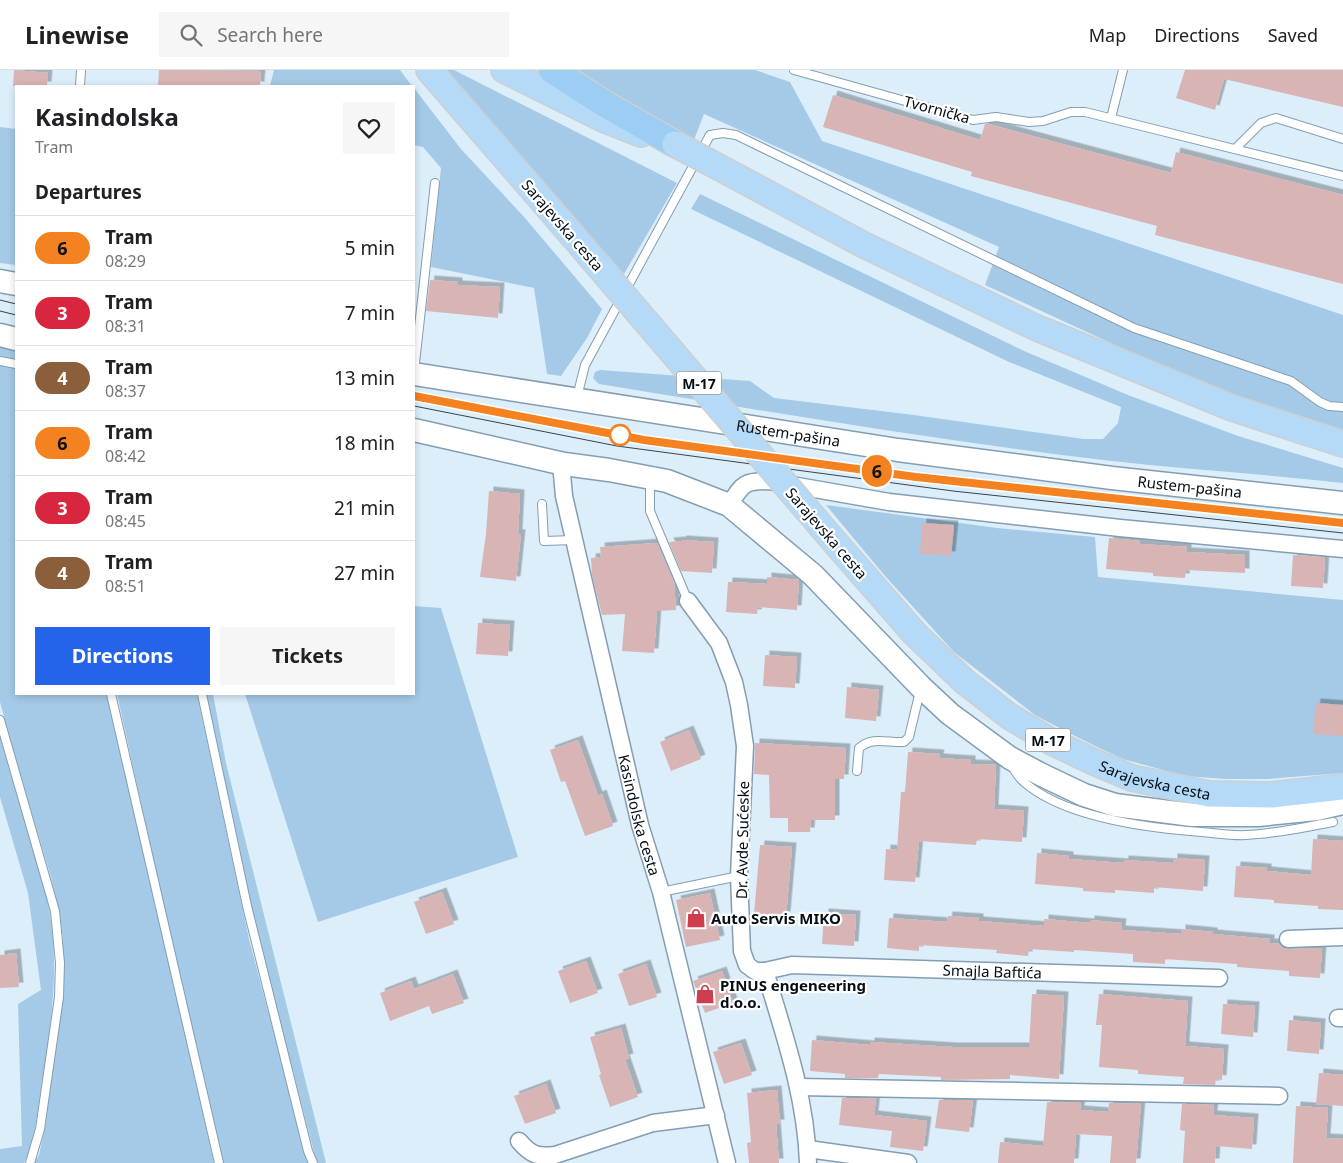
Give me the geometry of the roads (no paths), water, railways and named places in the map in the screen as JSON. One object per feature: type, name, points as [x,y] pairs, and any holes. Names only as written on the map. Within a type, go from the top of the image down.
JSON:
[{"type":"highway","points":[[552,70],[605,104],[675,144]]},
{"type":"main road","name":"Sarajevska cesta","points":[[429,70],[914,633],[964,681],[1009,716],[1052,742],[1132,778],[1209,794],[1271,795],[1343,787]]},
{"type":"main road","points":[[504,70],[603,119],[635,132],[675,144],[864,245],[1037,328],[1232,408],[1343,444]]},
{"type":"main road","points":[[0,281],[15,284]]},
{"type":"main road","points":[[0,335],[15,339]]},
{"type":"main road","name":"Rustem-pašina","points":[[415,374],[898,450],[1112,478],[1343,503]]},
{"type":"main road","points":[[415,430],[564,464],[667,481],[729,505],[813,575],[921,687],[950,714],[1010,758],[1042,776],[1084,795],[1115,805],[1192,815],[1258,815],[1317,809],[1338,812]]},
{"type":"street","name":"Kasindolska cesta","points":[[564,464],[562,474],[564,496],[640,825],[661,892],[727,1163]]},
{"type":"street","points":[[729,505],[749,481],[769,481],[889,502],[1130,529],[1343,549]]},
{"type":"street","name":"Dr. Avde Sućeske","points":[[688,601],[719,643],[734,682],[740,705],[745,746],[739,876],[742,951],[747,965],[755,971],[765,971]]},
{"type":"street","points":[[1288,939],[1343,937]]},
{"type":"street","name":"Smajla Baftića","points":[[765,971],[792,965],[1219,978]]},
{"type":"street","points":[[765,971],[799,1087],[808,1156],[908,1163]]},
{"type":"street","points":[[799,1087],[1279,1096]]},
{"type":"street","points":[[519,1141],[528,1152],[541,1157],[555,1155],[653,1123],[716,1115]]},
{"type":"lane","points":[[80,85],[81,70]]},
{"type":"lane","name":"Tvornička","points":[[794,70],[973,120],[996,117],[1043,122],[1071,112],[1085,112],[1343,176]]},
{"type":"lane","points":[[1111,118],[1123,70]]},
{"type":"lane","points":[[1235,149],[1261,123],[1276,118],[1343,139]]},
{"type":"lane","points":[[576,400],[586,365],[710,136],[723,133],[736,135],[1134,328],[1292,381],[1320,402],[1329,406],[1343,407]]},
{"type":"lane","points":[[415,365],[435,183]]},
{"type":"lane","points":[[0,361],[15,364]]},
{"type":"lane","points":[[650,477],[650,511],[688,601]]},
{"type":"lane","points":[[542,504],[544,541],[574,540]]},
{"type":"lane","points":[[858,771],[859,748],[865,743],[871,740],[904,742],[909,737],[921,687]]},
{"type":"lane","points":[[111,695],[219,1163]]},
{"type":"lane","points":[[202,695],[247,906],[312,1163]]},
{"type":"lane","points":[[0,720],[55,911],[58,948],[59,997],[40,1129],[30,1163]]},
{"type":"lane","points":[[661,892],[739,876]]},
{"type":"tram line","points":[[0,300],[15,304]]},
{"type":"tram line","points":[[0,311],[15,315]]},
{"type":"tram line","points":[[415,396],[644,439],[935,480],[1343,523]]},
{"type":"tram line","name":"6","points":[[415,396],[644,440],[935,480],[1343,523]]},
{"type":"tram line","points":[[415,406],[617,446],[953,491],[1343,533]]},
{"type":"place","name":"Auto Servis MIKO","points":[[696,918]]},
{"type":"place","name":"PINUS engeneering d.o.o.","points":[[705,994]]}]
